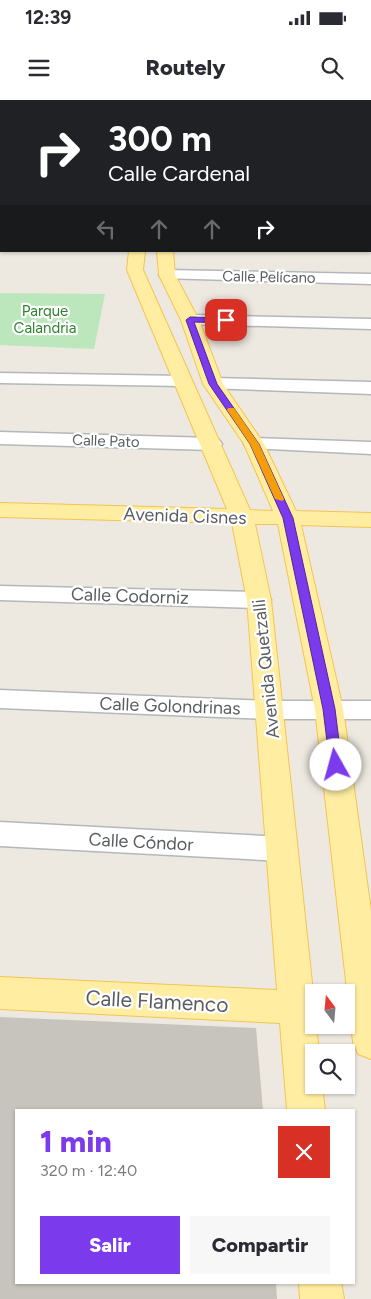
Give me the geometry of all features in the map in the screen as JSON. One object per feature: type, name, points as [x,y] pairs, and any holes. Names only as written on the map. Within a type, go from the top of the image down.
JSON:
[{"type":"main road","name":"Avenida Quetzalli","points":[[136,252],[135,270],[182,381],[212,444],[242,518],[259,600],[271,710],[282,849],[305,1001]]},
{"type":"main road","points":[[166,263],[190,320],[213,384],[254,444],[288,518],[329,709],[361,1007],[371,1042]]},
{"type":"main road","name":"Avenida Cisnes","points":[[0,510],[371,520]]},
{"type":"main road","name":"Calle Flamenco","points":[[0,992],[305,1008]]},
{"type":"main road","name":"Avenida Quetzalli","points":[[306,1034],[306,1109]]},
{"type":"main road","points":[[320,1284],[322,1299]]},
{"type":"street","name":"Calle Pelícano","points":[[166,263],[371,279]]},
{"type":"street","points":[[190,320],[371,324]]},
{"type":"street","points":[[0,378],[182,381]]},
{"type":"street","points":[[213,384],[371,388]]},
{"type":"street","name":"Calle Pato","points":[[0,438],[212,444]]},
{"type":"street","points":[[254,444],[371,448]]},
{"type":"street","name":"Calle Codorniz","points":[[0,592],[259,600]]},
{"type":"street","name":"Calle Golondrinas","points":[[0,699],[271,710],[371,710]]},
{"type":"street","name":"Calle Cóndor","points":[[0,834],[282,849]]},
{"type":"green space","name":"Parque Calandria","points":[[0,293],[105,294],[94,349],[0,345]]},
{"type":"building","points":[[0,1017],[256,1028],[263,1109],[15,1109],[15,1284],[276,1284],[277,1299],[0,1299]]},
{"type":"slow traffic","points":[[231,410],[254,444],[279,499]]},
{"type":"route","points":[[226,320],[190,320],[213,384],[254,444],[288,518],[329,709],[336,765]]}]
